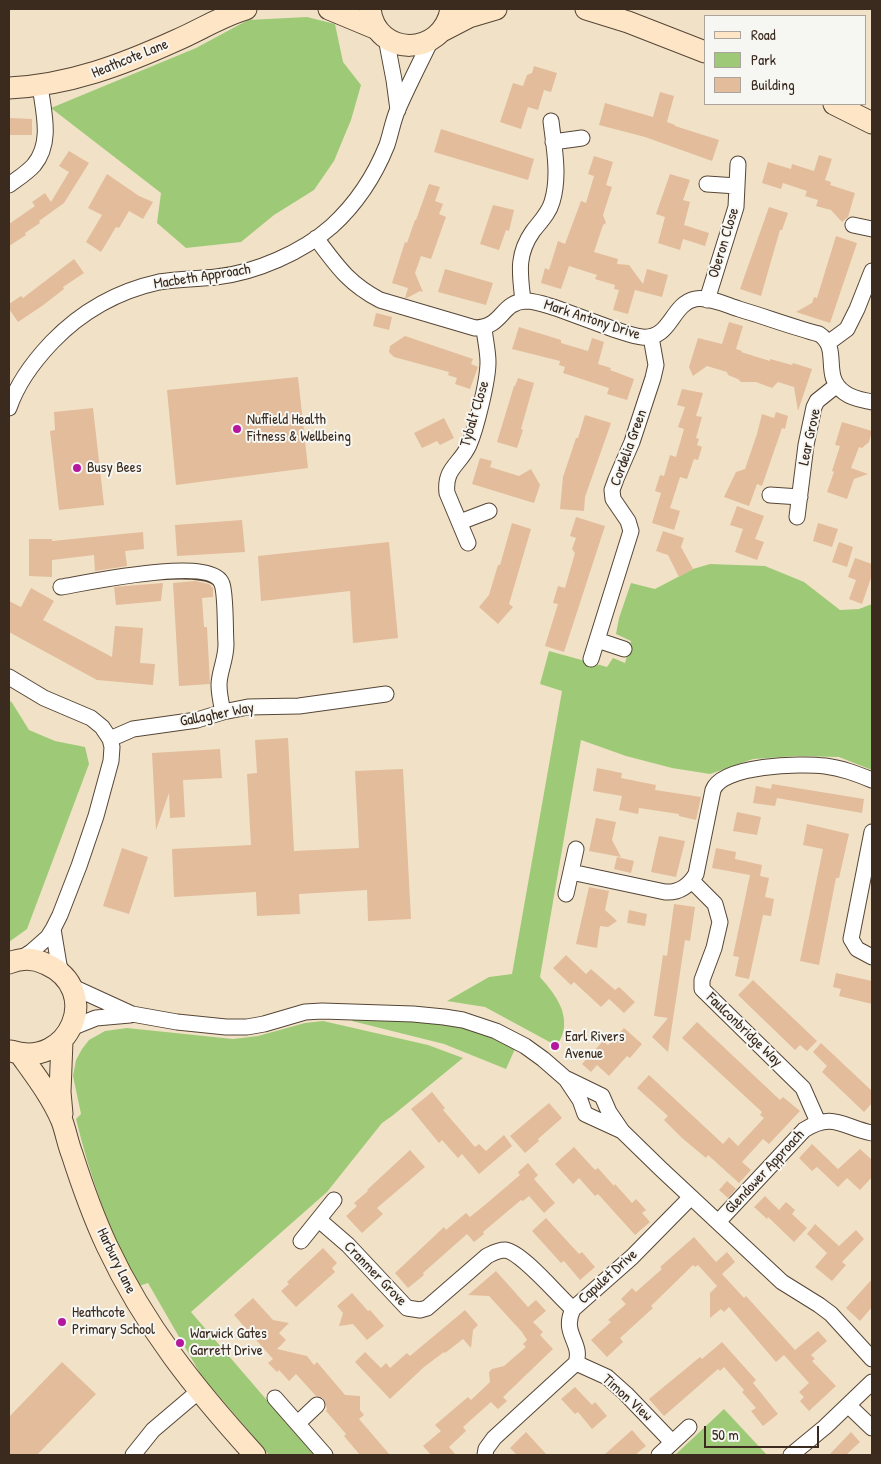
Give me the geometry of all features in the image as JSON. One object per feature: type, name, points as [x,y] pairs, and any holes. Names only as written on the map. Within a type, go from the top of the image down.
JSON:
[{"type":"street","name":"Heathcote Lane","points":[[9,88],[68,80],[104,71],[246,9]]},
{"type":"street","points":[[330,9],[381,34],[393,43],[407,46],[417,45],[436,36],[469,16],[496,9]]},
{"type":"street","points":[[370,9],[370,17],[381,34]]},
{"type":"street","points":[[436,36],[449,18],[451,9]]},
{"type":"street","points":[[586,9],[628,22],[704,52]]},
{"type":"street","name":"Macbeth Approach","points":[[381,34],[394,80],[398,110]]},
{"type":"street","name":"Macbeth Approach","points":[[9,408],[24,377],[47,347],[72,323],[98,305],[123,293],[159,282],[216,277],[247,271],[298,250],[337,221],[362,192],[376,167],[387,145],[398,110],[436,36]]},
{"type":"street","points":[[9,184],[34,165],[45,142],[40,85]]},
{"type":"street","points":[[836,105],[872,123]]},
{"type":"street","points":[[523,301],[520,271],[523,250],[528,238],[548,211],[556,180],[551,121]]},
{"type":"street","points":[[553,142],[582,138]]},
{"type":"street","name":"Oberon Close","points":[[707,300],[736,207],[738,164]]},
{"type":"street","name":"Oberon Close","points":[[707,184],[737,186]]},
{"type":"street","points":[[852,225],[872,229]]},
{"type":"street","points":[[316,238],[348,278],[380,300],[467,327],[484,328]]},
{"type":"street","points":[[872,271],[847,329],[828,343],[832,360],[831,373],[836,385],[850,396],[872,402]]},
{"type":"street","name":"Mark Antony Drive","points":[[484,328],[496,322],[512,304],[534,301],[628,334],[651,337],[661,333],[684,304],[693,299],[707,300],[819,334],[828,343]]},
{"type":"street","name":"Tybalt Close","points":[[468,543],[447,493],[446,485],[450,470],[468,447],[484,388],[488,362],[484,328]]},
{"type":"street","name":"Cordelia Green","points":[[591,659],[631,531],[628,521],[613,499],[612,490],[632,442],[653,378],[656,365],[651,337]]},
{"type":"street","name":"Lear Grove","points":[[798,517],[806,444],[814,407],[817,401],[836,385]]},
{"type":"street","points":[[770,495],[800,498]]},
{"type":"street","points":[[460,522],[489,511]]},
{"type":"street","points":[[61,587],[172,570],[196,570],[215,576],[222,583],[223,598],[226,654],[219,685],[223,712]]},
{"type":"street","points":[[597,640],[624,649]]},
{"type":"street","points":[[9,677],[44,698],[91,718],[102,728],[112,747],[111,761],[96,816],[79,866],[53,929],[36,948],[14,961]]},
{"type":"street","name":"Gallagher Way","points":[[110,740],[133,729],[197,720],[248,707],[299,706],[386,694]]},
{"type":"street","points":[[571,872],[671,892],[683,888],[692,882],[698,866],[713,790],[721,779],[770,766],[812,765],[838,768],[872,780]]},
{"type":"street","points":[[872,832],[851,939],[857,949],[872,957]]},
{"type":"street","points":[[566,894],[576,849]]},
{"type":"street","name":"Faulconbridge Way","points":[[692,882],[708,895],[715,904],[720,922],[714,948],[702,980],[702,989],[798,1082],[806,1093],[818,1122]]},
{"type":"street","points":[[53,929],[59,965],[68,982]]},
{"type":"street","points":[[14,961],[44,962],[52,966],[68,982],[132,1014]]},
{"type":"street","name":"Harbury Lane","points":[[62,1122],[60,1092],[66,1034],[75,1018],[76,1008],[68,982]]},
{"type":"street","points":[[14,1052],[30,1054],[46,1051],[66,1034],[96,1018],[132,1014],[177,1022],[226,1027],[256,1025],[305,1012],[322,1011],[444,1016],[483,1025],[503,1034],[537,1054],[566,1079],[602,1096],[609,1112],[622,1131],[782,1282],[820,1305],[831,1314],[872,1358]]},
{"type":"street","name":"Harbury Lane","points":[[14,1052],[47,1094],[62,1122],[81,1182],[108,1248],[135,1300],[170,1353],[199,1391],[255,1455]]},
{"type":"street","points":[[566,1079],[580,1100],[585,1114],[622,1131]]},
{"type":"street","name":"Glendower Approach","points":[[718,1222],[804,1130],[818,1122],[838,1122],[872,1133]]},
{"type":"street","name":"Capulet Drive","points":[[576,1363],[578,1352],[569,1328],[570,1315],[573,1309],[632,1257],[691,1197]]},
{"type":"street","points":[[301,1241],[334,1200]]},
{"type":"street","name":"Cranmer Grove","points":[[319,1220],[348,1245],[407,1308],[420,1310],[427,1308],[487,1256],[496,1251],[505,1250],[513,1252],[520,1257],[573,1309]]},
{"type":"street","points":[[485,1455],[486,1449],[494,1438],[576,1363]]},
{"type":"street","name":"Timon View","points":[[576,1363],[611,1380],[672,1442]]},
{"type":"street","points":[[790,1455],[872,1382]]},
{"type":"street","points":[[133,1455],[153,1430],[199,1391]]},
{"type":"street","points":[[275,1398],[325,1455]]},
{"type":"street","points":[[298,1423],[317,1405]]},
{"type":"street","points":[[848,1405],[872,1428]]},
{"type":"street","points":[[659,1455],[689,1427]]},
{"type":"green space","points":[[307,17],[335,24],[343,62],[361,85],[351,120],[334,161],[314,190],[274,215],[241,242],[186,248],[157,223],[161,193],[51,108],[196,48],[248,20]]},
{"type":"green space","points":[[710,564],[765,566],[804,582],[840,610],[859,609],[872,604],[872,770],[839,757],[797,756],[753,759],[710,774],[672,768],[626,756],[581,740],[540,977],[553,994],[563,1013],[564,1029],[557,1046],[485,1007],[447,1001],[489,977],[512,974],[562,691],[540,684],[549,651],[607,667],[613,658],[625,663],[631,641],[616,634],[619,618],[631,583],[655,589],[693,569]]},
{"type":"green space","points":[[11,701],[29,730],[55,741],[85,747],[89,764],[27,929],[9,942],[9,704]]},
{"type":"green space","points":[[353,1019],[407,1020],[448,1024],[475,1031],[515,1049],[506,1069],[444,1044],[352,1021]]},
{"type":"green space","points":[[323,1021],[428,1045],[463,1058],[382,1123],[327,1192],[191,1312],[314,1455],[269,1455],[201,1375],[148,1283],[139,1286],[110,1226],[88,1162],[76,1119],[81,1114],[73,1076],[76,1060],[82,1049],[89,1040],[105,1031],[127,1028],[233,1039],[258,1036],[305,1023]]},
{"type":"green space","points":[[724,1409],[767,1455],[675,1455]]},
{"type":"building","points":[[534,66],[557,73],[551,92],[544,90],[538,110],[528,107],[521,129],[500,122],[513,83],[523,86],[527,75],[532,73]]},
{"type":"building","points":[[660,92],[674,96],[667,122],[719,140],[712,161],[645,137],[599,125],[605,103],[653,117]]},
{"type":"building","points":[[9,118],[32,119],[32,135],[9,135]]},
{"type":"building","points":[[441,129],[534,159],[528,180],[434,152]]},
{"type":"building","points":[[69,151],[89,163],[64,203],[39,221],[40,223],[25,233],[26,235],[9,246],[9,224],[35,206],[32,202],[45,193],[51,202],[69,172],[59,166]]},
{"type":"building","points":[[819,155],[832,159],[825,180],[831,182],[830,185],[855,193],[848,217],[842,222],[831,210],[816,206],[818,200],[805,196],[807,191],[783,183],[781,189],[762,183],[768,162],[791,169],[792,164],[814,171]]},
{"type":"building","points":[[594,156],[613,162],[606,185],[612,187],[603,215],[606,223],[603,225],[594,252],[618,259],[617,264],[629,265],[643,284],[647,269],[668,275],[662,297],[635,290],[628,314],[613,310],[619,290],[614,289],[615,285],[595,279],[597,275],[569,266],[561,289],[541,283],[545,268],[549,270],[558,241],[565,244],[581,201],[586,203],[594,176],[588,174]]},
{"type":"building","points":[[107,174],[139,196],[153,202],[143,219],[129,211],[119,228],[116,227],[101,252],[86,242],[102,215],[88,208]]},
{"type":"building","points":[[670,174],[690,180],[683,200],[690,202],[684,225],[709,233],[705,246],[683,239],[680,250],[658,243],[665,217],[656,214]]},
{"type":"building","points":[[429,184],[440,187],[435,201],[443,204],[439,214],[446,217],[431,259],[421,256],[415,273],[423,292],[420,291],[405,298],[408,288],[392,283],[405,242],[407,243]]},
{"type":"building","points":[[493,205],[514,210],[509,231],[506,230],[499,250],[480,244]]},
{"type":"building","points":[[769,207],[788,213],[782,230],[780,230],[761,296],[740,289]]},
{"type":"building","points":[[836,236],[857,243],[830,323],[796,312],[812,303],[814,297],[817,298]]},
{"type":"building","points":[[74,259],[84,273],[18,322],[9,309],[9,304],[21,296],[23,298]]},
{"type":"building","points":[[445,269],[493,283],[486,305],[438,292]]},
{"type":"building","points":[[376,313],[392,317],[389,330],[373,326]]},
{"type":"building","points":[[729,322],[743,326],[736,349],[741,352],[770,361],[770,359],[792,365],[793,363],[812,369],[798,411],[794,387],[778,382],[772,388],[756,382],[741,382],[728,375],[727,372],[707,366],[693,376],[689,367],[698,338],[722,344]]},
{"type":"building","points":[[519,327],[561,340],[561,343],[588,351],[592,338],[604,342],[598,364],[634,379],[627,400],[607,394],[609,388],[563,373],[565,367],[559,365],[560,361],[512,349]]},
{"type":"building","points":[[405,336],[473,359],[471,364],[478,367],[470,389],[455,384],[457,378],[448,375],[449,372],[394,357],[389,352],[390,346]]},
{"type":"building","name":"Nuffield Health Fitness & Wellbeing","points":[[298,377],[308,468],[176,485],[167,390]]},
{"type":"building","points":[[518,378],[534,383],[517,448],[497,442]]},
{"type":"building","points":[[682,389],[703,393],[696,416],[702,417],[696,438],[699,439],[697,445],[702,447],[698,460],[694,459],[687,479],[680,477],[670,508],[680,511],[674,530],[652,523],[661,493],[655,491],[660,475],[664,476],[670,455],[676,457],[684,429],[678,427],[685,407],[677,405]]},
{"type":"building","name":"Busy Bees","points":[[93,408],[104,505],[59,510],[50,431],[55,430],[54,412]]},
{"type":"building","points":[[776,412],[788,416],[785,429],[782,428],[762,486],[757,484],[749,506],[724,497],[736,472],[745,469],[762,414],[774,418]]},
{"type":"building","points":[[585,415],[611,423],[585,497],[584,511],[560,509],[563,477]]},
{"type":"building","points":[[444,418],[454,438],[440,445],[437,441],[422,448],[414,433]]},
{"type":"building","points":[[842,422],[872,431],[869,442],[862,448],[859,447],[851,468],[868,474],[854,479],[847,499],[827,492],[840,446],[835,445]]},
{"type":"building","points":[[480,458],[492,461],[490,467],[519,476],[531,469],[540,485],[534,503],[472,484]]},
{"type":"building","points":[[737,506],[764,516],[755,539],[764,542],[757,560],[735,552],[743,529],[730,525]]},
{"type":"building","points":[[576,517],[605,526],[564,652],[545,646],[558,604],[553,603],[558,586],[565,588],[575,553],[572,549],[576,538],[570,536]]},
{"type":"building","points":[[242,520],[245,552],[177,556],[175,525]]},
{"type":"building","points":[[512,523],[531,529],[509,604],[513,607],[498,624],[479,607],[489,595]]},
{"type":"building","points":[[818,523],[838,529],[832,547],[813,541]]},
{"type":"building","points":[[663,531],[684,538],[681,547],[693,569],[679,577],[668,555],[656,551]]},
{"type":"building","points":[[143,532],[144,549],[125,551],[127,566],[95,571],[94,555],[52,560],[52,577],[29,576],[29,539],[52,539],[52,541]]},
{"type":"building","points":[[389,542],[398,638],[353,643],[350,591],[261,601],[258,556]]},
{"type":"building","points":[[839,542],[853,547],[847,567],[832,562]]},
{"type":"building","points":[[855,558],[872,564],[872,575],[862,604],[849,599],[856,580],[848,577]]},
{"type":"building","points":[[195,581],[209,584],[213,588],[213,597],[202,598],[204,627],[207,627],[210,684],[179,686],[173,583]]},
{"type":"building","points":[[163,583],[161,601],[116,605],[114,587]]},
{"type":"building","points":[[31,588],[54,601],[43,620],[112,657],[115,626],[143,628],[140,663],[155,664],[153,685],[97,680],[9,632],[9,601],[21,607]]},
{"type":"building","points":[[288,738],[294,851],[359,848],[355,771],[403,769],[411,919],[368,921],[367,890],[299,894],[300,914],[257,916],[256,892],[174,897],[172,849],[251,845],[247,774],[257,773],[255,740]]},
{"type":"building","points":[[220,749],[222,778],[183,780],[185,817],[170,818],[169,793],[156,830],[152,753]]},
{"type":"building","points":[[597,768],[622,773],[621,778],[656,785],[655,790],[701,797],[696,820],[679,816],[679,814],[639,808],[638,814],[619,810],[622,796],[593,791]]},
{"type":"building","points":[[772,784],[864,799],[862,813],[777,798],[775,806],[753,803],[756,786],[771,789]]},
{"type":"building","points":[[737,812],[761,817],[757,835],[733,831]]},
{"type":"building","points":[[596,818],[616,822],[612,840],[621,857],[589,851]]},
{"type":"building","points":[[807,824],[849,834],[839,878],[836,878],[819,965],[800,961],[823,849],[803,845]]},
{"type":"building","points":[[659,836],[685,841],[676,877],[651,872]]},
{"type":"building","points":[[122,848],[148,857],[129,914],[103,906]]},
{"type":"building","points":[[716,848],[736,852],[735,859],[762,865],[760,876],[769,878],[765,897],[774,899],[771,916],[763,915],[749,979],[735,976],[739,957],[733,956],[750,875],[712,868]]},
{"type":"building","points":[[617,857],[634,861],[631,873],[614,869]]},
{"type":"building","points":[[589,887],[609,891],[605,910],[617,921],[608,927],[600,926],[597,948],[576,944]]},
{"type":"building","points":[[674,904],[695,907],[690,941],[685,940],[668,1052],[652,1037],[668,1018],[654,1016],[663,955],[667,956]]},
{"type":"building","points":[[629,910],[647,914],[645,926],[627,923]]},
{"type":"building","points":[[566,955],[586,974],[591,969],[615,990],[619,987],[635,1002],[624,1013],[609,999],[601,1007],[574,982],[571,985],[553,968]]},
{"type":"building","points":[[836,973],[872,981],[872,1004],[839,996],[841,989],[833,987]]},
{"type":"building","points":[[753,980],[817,1041],[807,1051],[800,1045],[795,1050],[738,995]]},
{"type":"building","points":[[697,1022],[780,1100],[783,1097],[800,1111],[769,1144],[763,1139],[742,1162],[751,1170],[739,1183],[708,1155],[706,1158],[682,1138],[664,1120],[668,1116],[637,1088],[649,1075],[723,1144],[729,1137],[738,1146],[764,1118],[760,1115],[762,1112],[682,1038]]},
{"type":"building","points":[[624,1028],[642,1044],[630,1058],[627,1056],[609,1076],[597,1065],[591,1072],[582,1064],[603,1041],[608,1045]]},
{"type":"building","points":[[821,1043],[872,1091],[872,1103],[864,1112],[822,1072],[827,1066],[813,1052]]},
{"type":"building","points":[[432,1092],[445,1108],[443,1110],[475,1147],[479,1144],[486,1151],[504,1135],[512,1146],[479,1174],[462,1154],[458,1158],[442,1140],[439,1143],[411,1109]]},
{"type":"building","points":[[549,1103],[562,1118],[525,1153],[510,1136]]},
{"type":"building","points":[[812,1144],[838,1169],[860,1149],[872,1160],[872,1177],[860,1190],[847,1178],[838,1187],[817,1167],[812,1171],[799,1158]]},
{"type":"building","points":[[574,1147],[595,1170],[598,1168],[632,1203],[636,1199],[646,1210],[642,1213],[650,1222],[635,1235],[598,1194],[595,1196],[579,1178],[573,1184],[555,1164]]},
{"type":"building","points":[[410,1150],[425,1167],[377,1208],[383,1214],[362,1233],[346,1216],[357,1206],[354,1203]]},
{"type":"building","points":[[528,1163],[538,1175],[534,1179],[555,1203],[544,1213],[529,1196],[523,1201],[521,1200],[474,1242],[467,1234],[408,1288],[395,1273],[444,1227],[446,1230],[466,1213],[470,1217],[486,1204],[520,1175],[518,1172]]},
{"type":"building","points":[[727,1181],[736,1189],[728,1198],[719,1190]]},
{"type":"building","points":[[765,1196],[779,1210],[786,1202],[795,1210],[792,1214],[807,1228],[794,1242],[768,1217],[767,1219],[754,1207]]},
{"type":"building","points":[[546,1218],[579,1254],[582,1252],[595,1267],[580,1280],[564,1261],[561,1263],[532,1231]]},
{"type":"building","points":[[815,1224],[839,1246],[856,1230],[864,1239],[842,1262],[846,1265],[832,1281],[815,1267],[827,1253],[807,1234]]},
{"type":"building","points":[[694,1237],[716,1262],[727,1252],[735,1262],[722,1274],[744,1298],[746,1296],[795,1350],[818,1331],[827,1341],[811,1355],[815,1359],[812,1361],[836,1386],[809,1411],[800,1401],[804,1397],[799,1392],[809,1383],[784,1355],[776,1362],[729,1307],[724,1312],[721,1309],[710,1318],[710,1293],[717,1286],[698,1265],[695,1267],[693,1265],[651,1306],[653,1308],[620,1338],[623,1342],[607,1357],[591,1340],[611,1322],[608,1320],[626,1304],[621,1299],[632,1288],[636,1292],[662,1269],[660,1267]]},
{"type":"building","points":[[323,1248],[337,1263],[332,1268],[335,1272],[296,1307],[281,1291],[289,1284],[287,1282]]},
{"type":"building","points":[[496,1271],[528,1307],[536,1300],[546,1311],[533,1322],[543,1332],[540,1335],[553,1349],[503,1397],[507,1401],[498,1409],[491,1402],[463,1427],[466,1431],[449,1447],[456,1455],[431,1455],[423,1446],[441,1431],[435,1425],[468,1397],[471,1400],[490,1382],[489,1372],[492,1369],[504,1366],[526,1347],[523,1344],[527,1340],[522,1332],[489,1296],[468,1295]]},
{"type":"building","points":[[872,1279],[872,1307],[860,1321],[846,1308]]},
{"type":"building","points":[[352,1293],[384,1326],[367,1340],[353,1324],[339,1326],[343,1313],[337,1306]]},
{"type":"building","points":[[253,1298],[273,1320],[289,1323],[279,1333],[286,1340],[277,1349],[307,1356],[314,1365],[317,1362],[345,1395],[360,1396],[360,1410],[364,1415],[359,1419],[390,1455],[360,1455],[344,1436],[346,1434],[326,1411],[323,1398],[316,1396],[296,1374],[289,1381],[279,1370],[277,1372],[268,1363],[273,1359],[234,1315]]},
{"type":"building","points":[[465,1310],[478,1325],[473,1330],[471,1348],[463,1339],[424,1367],[390,1399],[355,1362],[365,1352],[381,1368],[386,1363],[390,1368],[407,1353],[410,1356]]},
{"type":"building","points":[[722,1342],[756,1380],[753,1383],[778,1414],[763,1426],[751,1411],[756,1408],[742,1392],[744,1390],[724,1367],[720,1371],[718,1369],[664,1416],[649,1399],[700,1357],[702,1359]]},
{"type":"building","points":[[62,1362],[96,1394],[37,1455],[9,1455],[9,1417]]},
{"type":"building","points":[[575,1387],[592,1405],[595,1402],[607,1416],[592,1429],[578,1412],[575,1414],[561,1399]]},
{"type":"building","points":[[632,1430],[646,1446],[635,1455],[604,1455]]},
{"type":"building","points":[[526,1432],[547,1455],[517,1455],[510,1448]]},
{"type":"building","points":[[851,1432],[860,1442],[846,1455],[829,1455]]},
{"type":"place","name":"Nuffield Health Fitness & Wellbeing","points":[[237,429]]},
{"type":"place","name":"Busy Bees","points":[[77,468]]},
{"type":"place","name":"Earl Rivers Avenue","points":[[555,1046]]},
{"type":"place","name":"Heathcote Primary School","points":[[62,1322]]},
{"type":"place","name":"Warwick Gates Garrett Drive","points":[[180,1343]]}]
